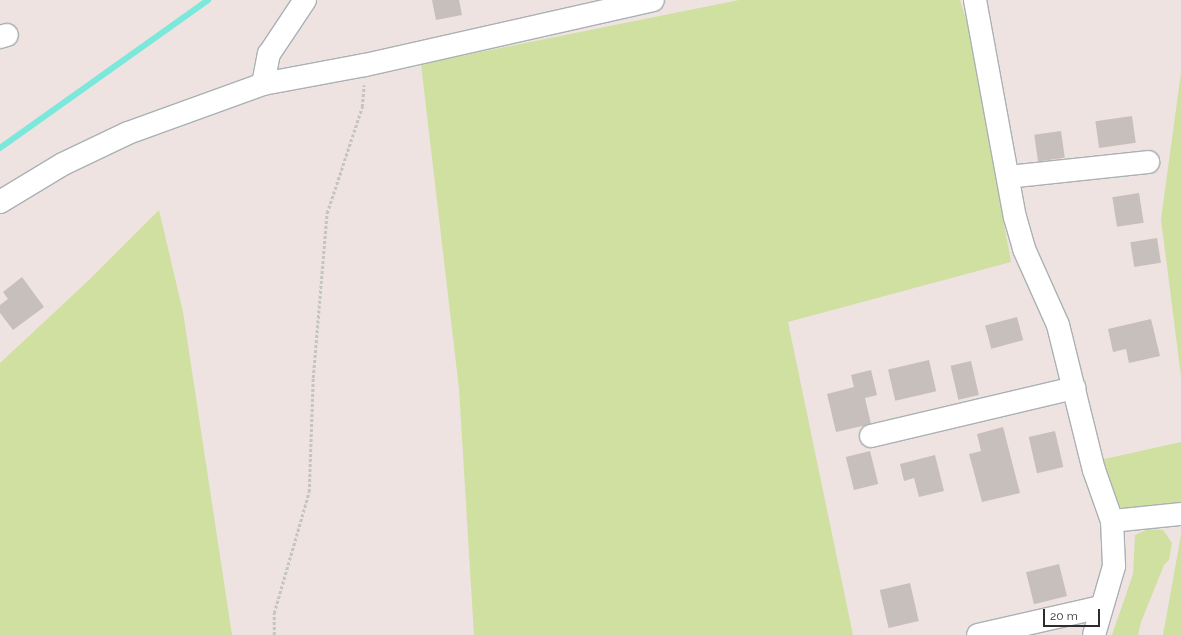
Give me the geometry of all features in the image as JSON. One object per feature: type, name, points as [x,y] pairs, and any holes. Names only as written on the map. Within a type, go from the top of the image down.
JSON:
[{"type":"street","points":[[263,84],[269,54],[305,0]]},
{"type":"street","points":[[0,202],[63,164],[128,133],[263,84],[365,65],[653,0]]},
{"type":"street","points":[[975,0],[1008,177],[1024,249],[1058,326],[1094,470],[1112,520],[1114,566],[1094,635]]},
{"type":"street","points":[[1008,177],[1148,162]]},
{"type":"street","points":[[871,436],[1074,388]]},
{"type":"street","points":[[1112,520],[1181,514]]},
{"type":"street","points":[[978,635],[1102,608]]},
{"type":"path","points":[[274,635],[274,613],[310,492],[313,378],[327,213],[362,107],[365,65]]},
{"type":"green space","points":[[739,0],[960,0],[969,29],[1011,262],[788,322],[853,635],[474,635],[459,389],[421,64]]},
{"type":"green space","points":[[1181,73],[1181,376],[1161,219]]},
{"type":"green space","points":[[159,210],[183,312],[232,635],[0,635],[0,363],[89,280]]},
{"type":"green space","points":[[1181,442],[1181,504],[1121,512],[1100,460]]},
{"type":"green space","points":[[1148,529],[1163,530],[1172,543],[1169,560],[1164,565],[1141,622],[1138,635],[1112,635],[1133,574],[1135,535]]},
{"type":"green space","points":[[1181,535],[1181,635],[1163,635]]},
{"type":"building","points":[[432,0],[459,0],[462,15],[436,20]]},
{"type":"building","points":[[1132,116],[1136,143],[1099,148],[1095,121]]},
{"type":"building","points":[[1061,131],[1065,158],[1038,161],[1034,135]]},
{"type":"building","points":[[1139,193],[1144,223],[1117,227],[1112,197]]},
{"type":"building","points":[[1157,238],[1161,263],[1134,267],[1130,242]]},
{"type":"building","points":[[22,277],[44,307],[13,330],[0,313],[0,305],[8,299],[3,292]]},
{"type":"building","points":[[1017,317],[1023,340],[991,349],[985,326]]},
{"type":"building","points":[[1151,319],[1160,356],[1129,363],[1126,349],[1113,352],[1108,329]]},
{"type":"building","points":[[929,360],[936,391],[895,401],[888,369]]},
{"type":"building","points":[[971,361],[979,395],[958,400],[951,366]]},
{"type":"building","points":[[871,370],[877,395],[865,398],[871,424],[836,432],[827,394],[854,387],[851,375]]},
{"type":"building","points":[[1003,427],[1020,493],[982,502],[969,454],[981,451],[977,434]]},
{"type":"building","points":[[1055,431],[1063,467],[1037,473],[1029,437]]},
{"type":"building","points":[[870,451],[878,484],[854,490],[846,457]]},
{"type":"building","points":[[935,455],[944,491],[919,497],[914,478],[904,481],[900,464]]},
{"type":"building","points":[[1059,564],[1067,596],[1034,604],[1026,572]]},
{"type":"building","points":[[910,583],[919,621],[889,628],[880,590]]},
{"type":"waterway","points":[[0,148],[208,0]]}]
